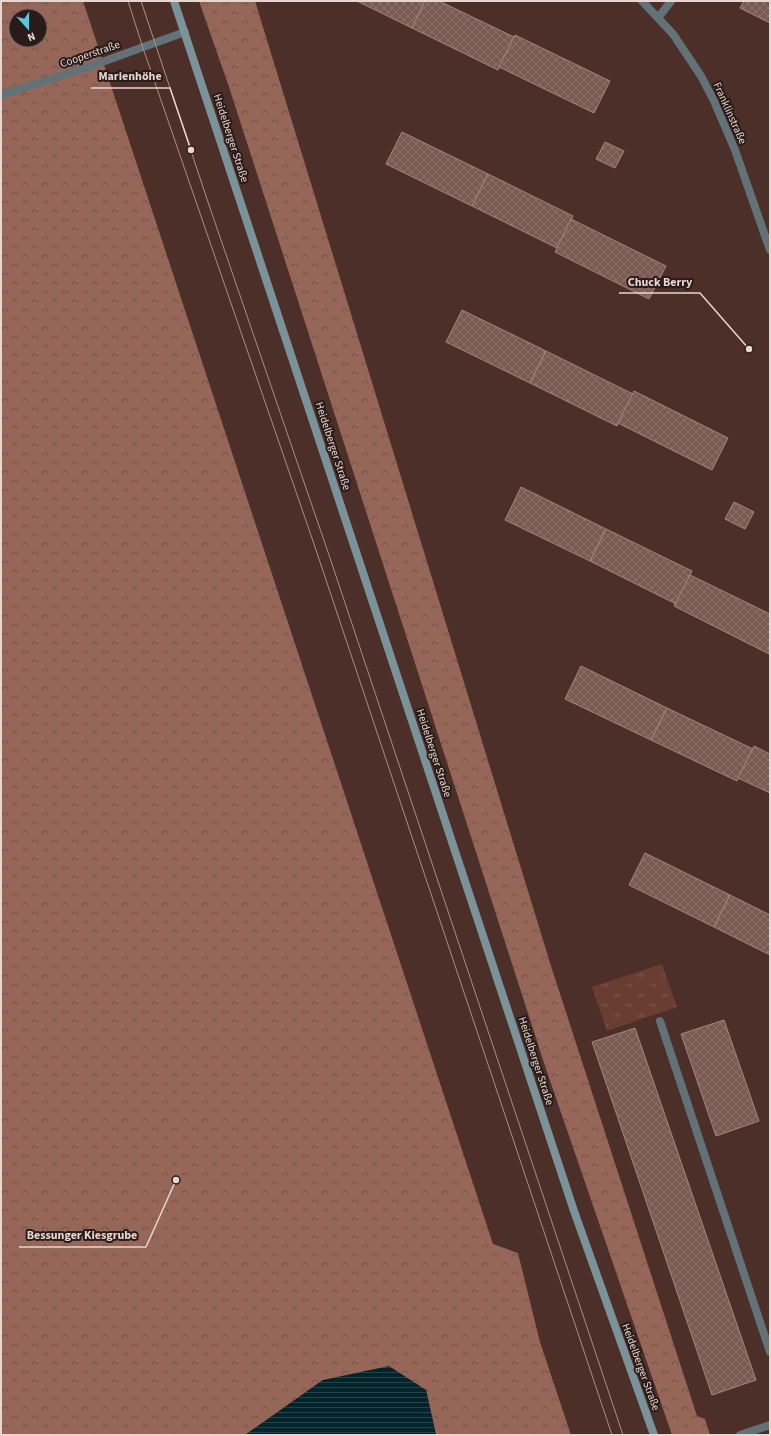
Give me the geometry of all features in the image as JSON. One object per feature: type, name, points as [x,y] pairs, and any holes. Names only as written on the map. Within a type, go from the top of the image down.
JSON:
[{"type":"street","name":"Heidelberger Straße","points":[[174,1],[574,1211],[654,1435]]},
{"type":"street","name":"Franklinstraße","points":[[642,1],[673,34],[701,76],[714,101],[735,150],[770,250]]},
{"type":"street","points":[[658,18],[671,1]]},
{"type":"street","name":"Cooperstraße","points":[[1,95],[91,66],[185,32]]},
{"type":"street","points":[[660,1020],[770,1352]]},
{"type":"street","points":[[740,1435],[770,1425]]},
{"type":"green space","points":[[1,1],[83,1],[493,1244],[518,1253],[540,1342],[571,1435],[436,1435],[426,1390],[323,1380],[245,1435],[1,1435]]},
{"type":"green space","points":[[199,1],[255,1],[551,966],[697,1416],[705,1419],[710,1435],[672,1435],[545,1066],[229,87]]},
{"type":"green space","points":[[662,964],[677,1007],[607,1031],[592,987]]},
{"type":"water","points":[[389,1366],[426,1390],[436,1435],[245,1435],[323,1380]]},
{"type":"building","points":[[357,1],[425,1],[412,28]]},
{"type":"building","points":[[425,1],[439,1],[514,37],[498,70],[412,28]]},
{"type":"building","points":[[744,1],[770,1],[770,23],[740,8]]},
{"type":"building","points":[[515,35],[610,81],[594,113],[499,67]]},
{"type":"building","points":[[402,132],[488,174],[472,206],[386,164]]},
{"type":"building","points":[[605,142],[624,151],[615,168],[596,159]]},
{"type":"building","points":[[488,174],[573,216],[557,248],[472,206]]},
{"type":"building","points":[[571,219],[666,266],[649,299],[555,252]]},
{"type":"building","points":[[462,310],[546,351],[530,383],[446,342]]},
{"type":"building","points":[[546,351],[633,394],[617,426],[530,383]]},
{"type":"building","points":[[634,391],[728,438],[712,470],[618,423]]},
{"type":"building","points":[[521,487],[606,529],[590,561],[505,520]]},
{"type":"building","points":[[734,502],[754,512],[745,529],[725,519]]},
{"type":"building","points":[[606,529],[692,571],[676,604],[590,561]]},
{"type":"building","points":[[690,575],[770,614],[769,654],[674,606]]},
{"type":"building","points":[[581,666],[667,708],[651,740],[565,699]]},
{"type":"building","points":[[667,708],[753,749],[737,781],[651,740]]},
{"type":"building","points":[[754,746],[770,754],[770,793],[738,778]]},
{"type":"building","points":[[645,853],[730,895],[714,927],[629,885]]},
{"type":"building","points":[[730,895],[770,915],[770,955],[714,927]]},
{"type":"building","points":[[724,1020],[759,1121],[716,1136],[681,1034]]},
{"type":"building","points":[[635,1028],[756,1380],[712,1395],[592,1042]]},
{"type":"tram line","points":[[128,1],[314,544],[612,1435]]},
{"type":"tram line","points":[[141,1],[330,558],[623,1435]]},
{"type":"place","name":"Marienhöhe","points":[[191,150]]},
{"type":"place","name":"Chuck Berry","points":[[749,349]]},
{"type":"place","name":"Bessunger Kiesgrube","points":[[176,1180]]}]
